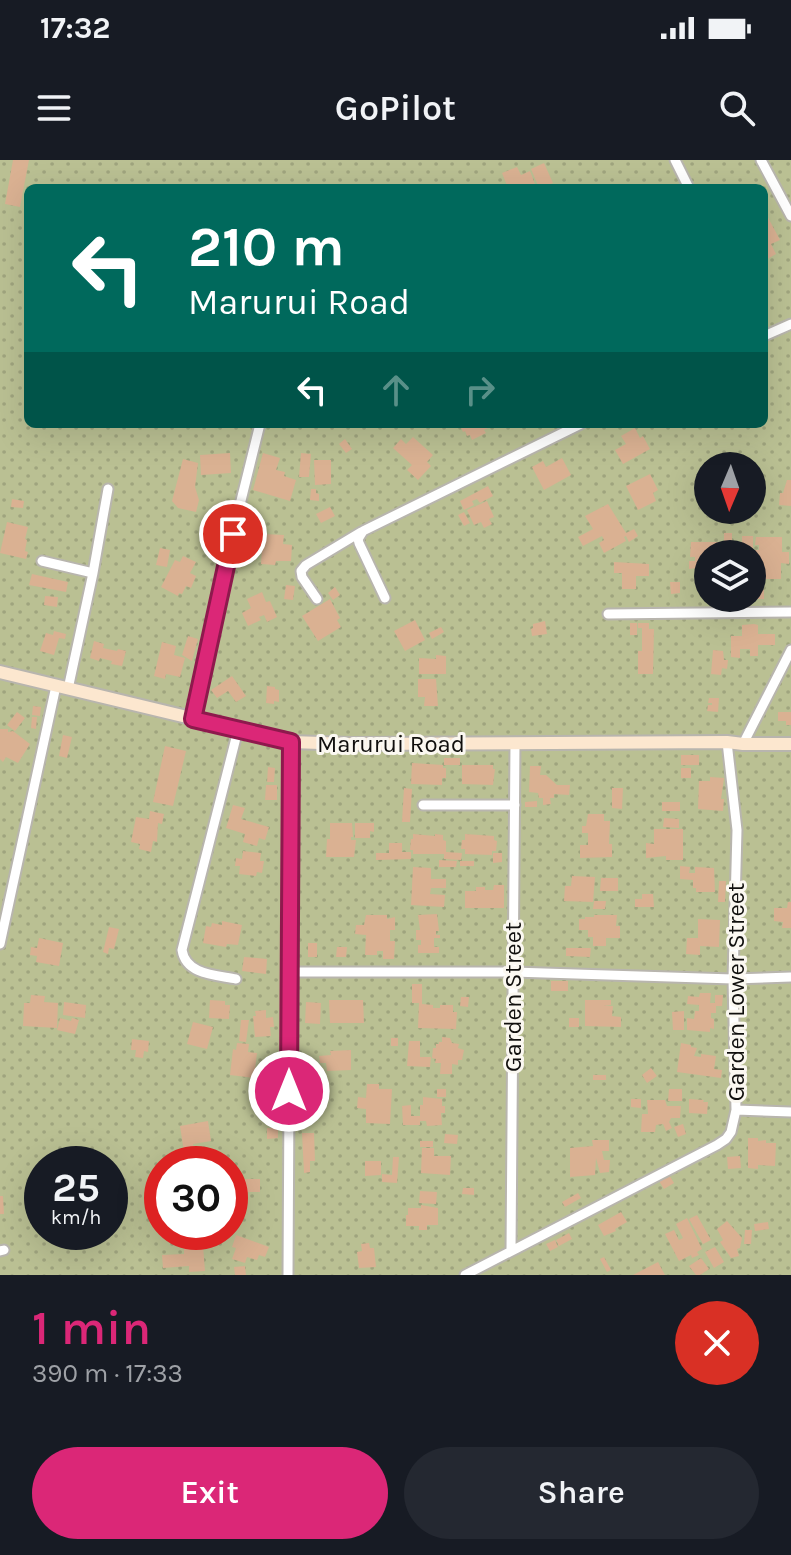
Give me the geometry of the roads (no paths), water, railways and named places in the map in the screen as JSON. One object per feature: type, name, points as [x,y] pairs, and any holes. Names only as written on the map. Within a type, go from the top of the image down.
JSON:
[{"type":"street","points":[[675,160],[687,184]]},
{"type":"street","points":[[761,160],[791,216]]},
{"type":"street","points":[[768,333],[791,324]]},
{"type":"street","points":[[193,719],[226,561],[259,428]]},
{"type":"street","points":[[317,599],[302,577],[301,571],[306,565],[361,532],[573,428]]},
{"type":"street","points":[[0,944],[93,573],[108,489]]},
{"type":"street","points":[[361,532],[359,543],[385,598]]},
{"type":"street","points":[[42,561],[93,573]]},
{"type":"street","points":[[608,614],[791,612]]},
{"type":"street","points":[[743,744],[791,650]]},
{"type":"street","name":"Marurui Road","points":[[0,672],[291,742],[791,744]]},
{"type":"street","points":[[236,979],[197,970],[186,962],[182,950],[238,730]]},
{"type":"street","points":[[288,1275],[291,742]]},
{"type":"street","name":"Garden Lower Street","points":[[465,1275],[717,1145],[731,1132],[736,1110],[733,979],[737,830],[727,742]]},
{"type":"street","name":"Garden Street","points":[[511,1251],[515,743]]},
{"type":"street","points":[[423,805],[515,805]]},
{"type":"street","points":[[290,972],[513,972],[733,979],[791,977]]},
{"type":"street","points":[[736,1110],[791,1112]]}]
